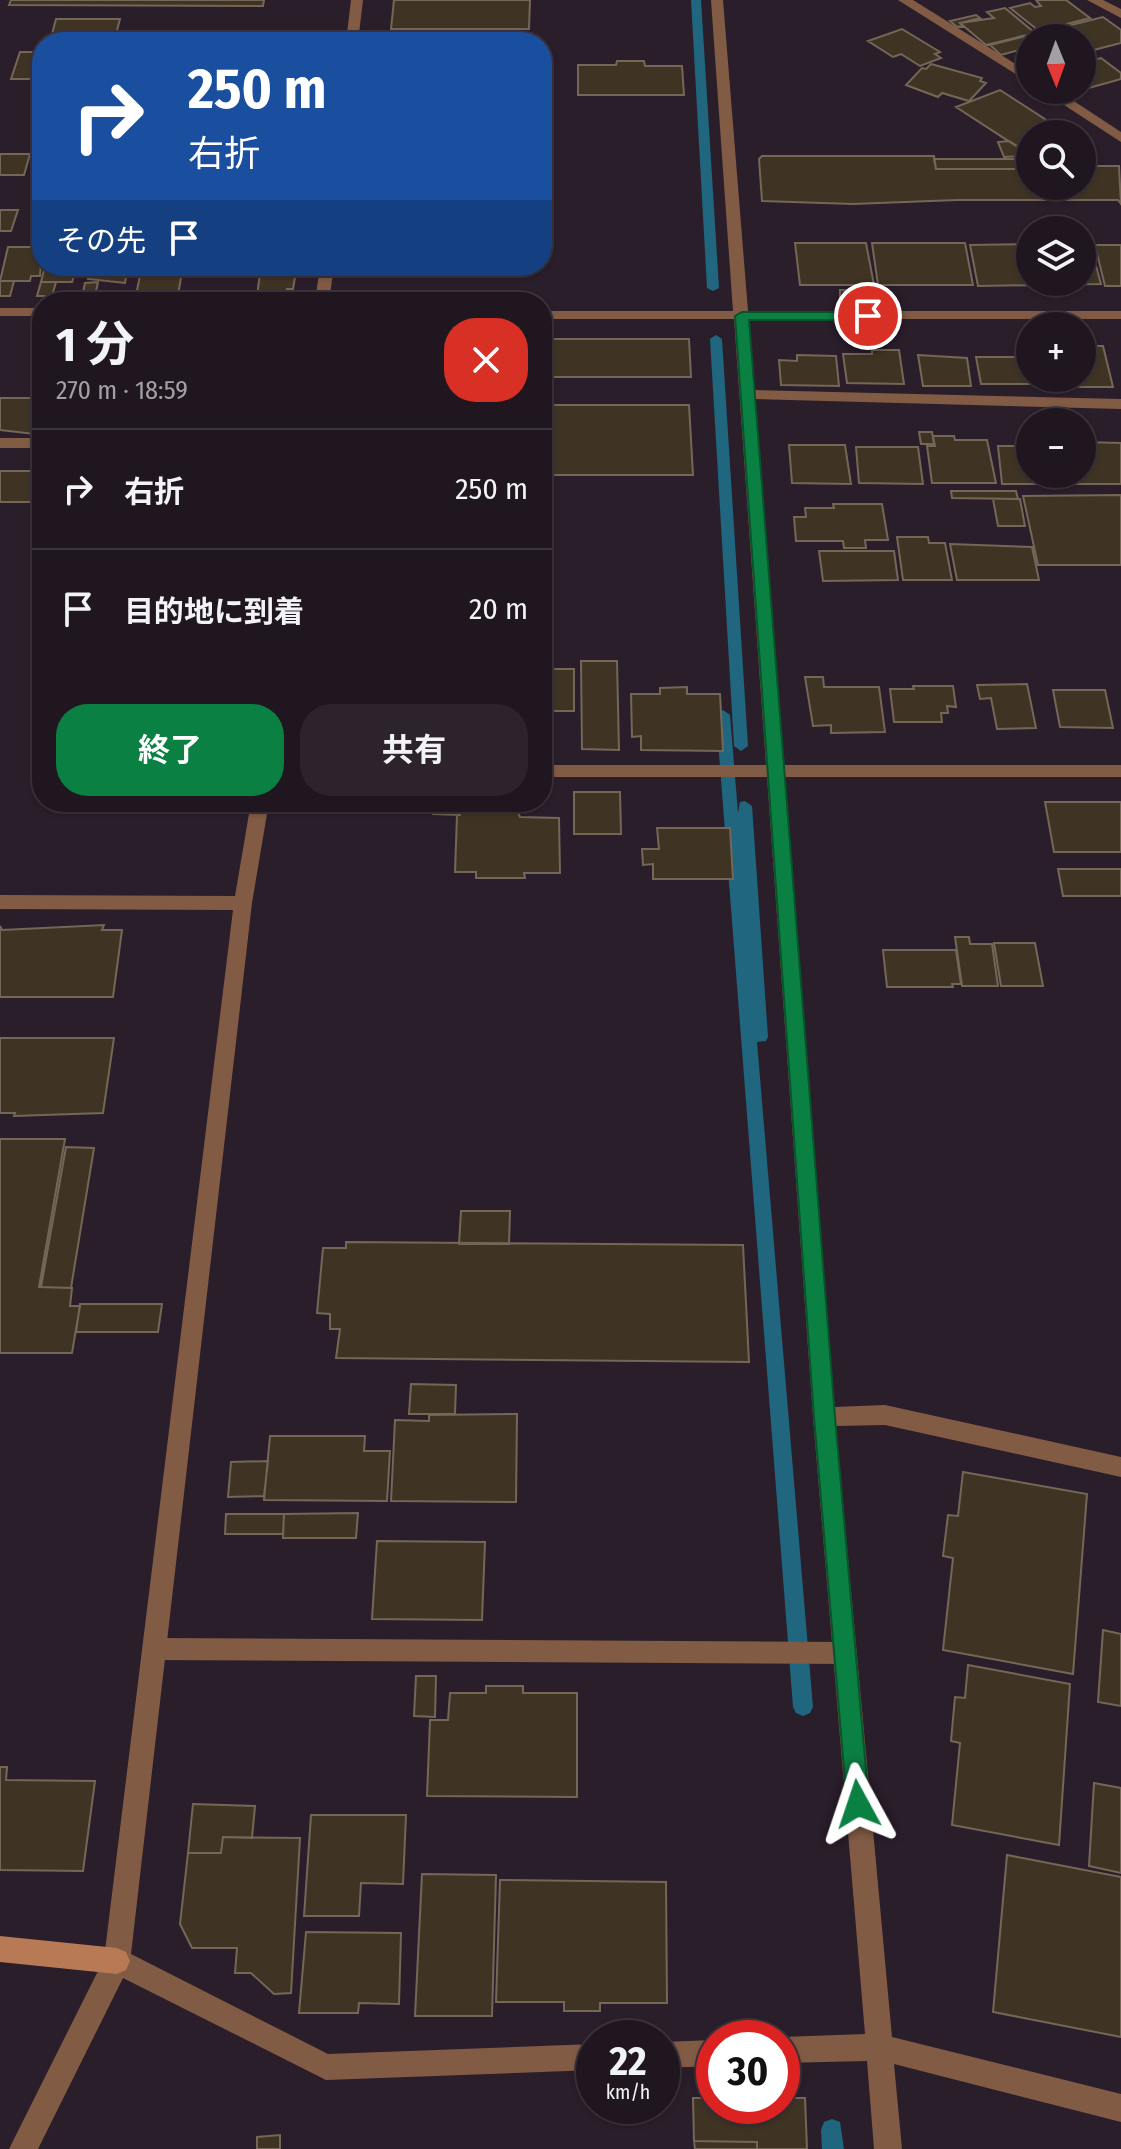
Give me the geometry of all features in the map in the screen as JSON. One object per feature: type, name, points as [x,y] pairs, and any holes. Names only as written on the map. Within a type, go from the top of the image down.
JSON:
[{"type":"street","points":[[353,32],[357,0]]},
{"type":"street","points":[[717,0],[824,1417],[888,2149]]},
{"type":"street","points":[[904,0],[1016,70]]},
{"type":"street","points":[[1093,0],[1121,14]]},
{"type":"street","points":[[1069,104],[1121,138]]},
{"type":"street","points":[[0,312],[32,312]]},
{"type":"street","points":[[552,315],[1121,315]]},
{"type":"street","points":[[748,394],[1121,404]]},
{"type":"street","points":[[0,443],[32,443]]},
{"type":"street","points":[[552,771],[1121,771]]},
{"type":"street","points":[[23,2149],[117,1961],[243,903],[258,812]]},
{"type":"street","points":[[0,902],[243,903]]},
{"type":"street","points":[[824,1417],[885,1415],[1121,1467]]},
{"type":"street","points":[[155,1649],[845,1653]]},
{"type":"street","points":[[0,1949],[117,1961],[326,2067],[576,2058]]},
{"type":"street","points":[[800,2049],[879,2047],[1121,2108]]},
{"type":"building","points":[[11,0],[264,0],[263,6],[9,5]]},
{"type":"building","points":[[394,0],[530,0],[529,29],[391,29]]},
{"type":"building","points":[[1036,0],[1066,0],[1090,18],[1066,24],[1030,24],[1010,8],[1030,3],[1035,7],[1041,6]]},
{"type":"building","points":[[1005,8],[1024,24],[1016,24],[1016,38],[986,45],[960,23],[994,18],[987,12]]},
{"type":"building","points":[[976,15],[980,18],[960,23],[963,26],[957,27],[950,21]]},
{"type":"building","points":[[1103,17],[1121,30],[1121,43],[1096,49],[1096,24],[1075,24]]},
{"type":"building","points":[[56,19],[120,19],[117,32],[53,32]]},
{"type":"building","points":[[902,29],[940,52],[935,54],[941,58],[920,66],[901,54],[893,57],[868,41]]},
{"type":"building","points":[[1016,38],[1016,51],[1001,55],[990,45]]},
{"type":"building","points":[[20,52],[32,52],[32,79],[11,79]]},
{"type":"building","points":[[1101,58],[1121,73],[1121,79],[1096,86],[1096,59]]},
{"type":"building","points":[[617,61],[644,61],[645,66],[682,66],[684,95],[578,95],[578,65],[616,65]]},
{"type":"building","points":[[931,64],[982,78],[980,81],[986,83],[969,101],[942,93],[938,97],[906,85],[922,68],[926,69]]},
{"type":"building","points":[[1000,90],[1016,100],[1016,104],[1022,104],[1046,120],[1016,120],[1016,146],[956,107]]},
{"type":"building","points":[[1009,141],[1016,145],[1016,156],[1004,157],[998,142]]},
{"type":"building","points":[[0,154],[30,154],[24,175],[0,175]]},
{"type":"building","points":[[762,156],[934,156],[936,169],[1016,169],[1016,200],[853,204],[762,201],[759,159]]},
{"type":"building","points":[[934,159],[1016,159],[1016,169],[936,169]]},
{"type":"building","points":[[1096,166],[1119,166],[1121,204],[1118,200],[1096,200]]},
{"type":"building","points":[[0,210],[18,210],[11,231],[0,231]]},
{"type":"building","points":[[795,243],[866,243],[874,285],[800,285]]},
{"type":"building","points":[[872,243],[965,243],[973,285],[878,285]]},
{"type":"building","points":[[1016,244],[1016,285],[978,286],[970,245]]},
{"type":"building","points":[[1096,245],[1121,245],[1121,286],[1105,286]]},
{"type":"building","points":[[8,247],[32,247],[30,281],[0,281]]},
{"type":"building","points":[[1096,266],[1101,284],[1096,284]]},
{"type":"building","points":[[42,276],[74,276],[72,282],[41,282]]},
{"type":"building","points":[[89,276],[126,276],[125,283],[88,279]]},
{"type":"building","points":[[140,276],[181,276],[179,292],[137,292]]},
{"type":"building","points":[[260,276],[295,276],[293,289],[287,289],[287,292],[258,292]]},
{"type":"building","points":[[0,281],[14,281],[10,296],[0,296]]},
{"type":"building","points":[[41,282],[56,282],[53,292],[38,292]]},
{"type":"building","points":[[98,282],[96,292],[83,292],[85,283]]},
{"type":"building","points":[[840,290],[875,291],[876,298],[840,298]]},
{"type":"building","points":[[552,339],[689,339],[691,377],[552,377]]},
{"type":"building","points":[[1096,346],[1103,346],[1113,387],[1096,387]]},
{"type":"building","points":[[872,350],[899,350],[904,384],[847,383],[843,354],[872,354]]},
{"type":"building","points":[[797,355],[836,356],[839,386],[781,385],[779,360],[797,361]]},
{"type":"building","points":[[918,355],[967,358],[971,386],[923,386]]},
{"type":"building","points":[[976,357],[1016,357],[1016,384],[981,384]]},
{"type":"building","points":[[0,398],[32,398],[32,434],[0,430]]},
{"type":"building","points":[[552,405],[689,405],[693,475],[552,475]]},
{"type":"building","points":[[919,432],[932,432],[934,444],[921,444]]},
{"type":"building","points":[[933,436],[987,440],[996,483],[932,483],[927,446],[935,446]]},
{"type":"building","points":[[1096,442],[1121,443],[1121,484],[1096,484]]},
{"type":"building","points":[[789,445],[845,445],[851,484],[792,483]]},
{"type":"building","points":[[998,446],[1016,446],[1016,484],[1002,484]]},
{"type":"building","points":[[856,447],[918,447],[923,484],[859,483]]},
{"type":"building","points":[[0,471],[32,471],[32,502],[0,502]]},
{"type":"building","points":[[951,491],[1016,491],[1018,499],[952,498]]},
{"type":"building","points":[[1121,495],[1121,565],[1038,565],[1023,496]]},
{"type":"building","points":[[993,499],[1020,499],[1025,526],[998,526]]},
{"type":"building","points":[[833,504],[882,504],[888,540],[865,540],[866,548],[844,548],[843,541],[796,541],[794,517],[806,517],[805,508],[834,508]]},
{"type":"building","points":[[897,537],[928,537],[929,543],[945,543],[952,580],[903,580]]},
{"type":"building","points":[[950,544],[1032,547],[1039,580],[957,580]]},
{"type":"building","points":[[819,551],[894,551],[898,580],[823,581]]},
{"type":"building","points":[[581,661],[617,661],[619,750],[582,749]]},
{"type":"building","points":[[552,669],[574,669],[574,711],[552,711]]},
{"type":"building","points":[[805,677],[823,677],[824,687],[879,687],[885,732],[831,733],[831,725],[813,726]]},
{"type":"building","points":[[1027,684],[1036,728],[997,729],[991,698],[980,699],[977,685]]},
{"type":"building","points":[[913,686],[953,686],[956,707],[947,706],[948,713],[941,713],[942,722],[894,722],[890,689],[914,689]]},
{"type":"building","points":[[687,687],[687,694],[720,694],[723,751],[641,750],[641,736],[632,737],[631,694],[660,694],[660,688]]},
{"type":"building","points":[[1053,690],[1105,690],[1113,728],[1060,727]]},
{"type":"building","points":[[574,792],[620,792],[621,834],[574,834]]},
{"type":"building","points":[[1045,802],[1121,802],[1121,852],[1054,852]]},
{"type":"building","points":[[433,812],[458,812],[458,815]]},
{"type":"building","points":[[460,812],[518,812],[520,817],[559,818],[560,873],[524,873],[525,878],[476,878],[476,872],[455,872],[457,815]]},
{"type":"building","points":[[657,828],[730,828],[733,879],[653,879],[653,864],[643,865],[642,849],[659,849]]},
{"type":"building","points":[[1058,869],[1121,869],[1121,896],[1063,896]]},
{"type":"building","points":[[104,925],[102,930],[122,930],[113,997],[0,997],[0,926],[2,930]]},
{"type":"building","points":[[955,937],[969,937],[970,944],[992,944],[998,986],[962,986]]},
{"type":"building","points":[[994,943],[1035,943],[1043,986],[1001,986]]},
{"type":"building","points":[[883,950],[956,950],[961,984],[952,984],[953,987],[887,987]]},
{"type":"building","points":[[0,1038],[114,1038],[103,1113],[14,1116],[15,1113],[0,1113]]},
{"type":"building","points":[[0,1139],[65,1139],[39,1287],[72,1288],[70,1306],[80,1306],[72,1353],[0,1353]]},
{"type":"building","points":[[66,1147],[94,1148],[71,1288],[41,1287]]},
{"type":"building","points":[[461,1211],[510,1211],[509,1244],[459,1244]]},
{"type":"building","points":[[346,1242],[743,1245],[749,1362],[336,1358],[340,1329],[330,1329],[330,1314],[317,1313],[323,1248],[346,1248]]},
{"type":"building","points":[[80,1304],[162,1304],[158,1332],[76,1332]]},
{"type":"building","points":[[411,1384],[456,1385],[455,1414],[409,1414]]},
{"type":"building","points":[[517,1414],[516,1502],[391,1501],[395,1420],[429,1421],[429,1415]]},
{"type":"building","points":[[270,1436],[365,1436],[364,1451],[390,1451],[387,1501],[264,1500]]},
{"type":"building","points":[[268,1461],[264,1496],[228,1497],[231,1462]]},
{"type":"building","points":[[963,1472],[1087,1494],[1073,1674],[943,1650],[953,1558],[943,1556],[948,1515],[958,1516]]},
{"type":"building","points":[[358,1513],[356,1538],[283,1538],[284,1514]]},
{"type":"building","points":[[226,1514],[284,1514],[283,1534],[225,1534]]},
{"type":"building","points":[[377,1541],[485,1542],[482,1620],[372,1619]]},
{"type":"building","points":[[1103,1630],[1121,1634],[1121,1706],[1098,1702]]},
{"type":"building","points":[[968,1665],[1070,1684],[1059,1845],[952,1825],[960,1743],[951,1741],[955,1697],[965,1698]]},
{"type":"building","points":[[416,1676],[436,1676],[435,1717],[414,1716]]},
{"type":"building","points":[[486,1686],[523,1686],[523,1693],[577,1693],[577,1797],[427,1796],[430,1720],[448,1720],[450,1693],[486,1693]]},
{"type":"building","points":[[0,1767],[7,1767],[6,1780],[95,1781],[83,1871],[0,1870]]},
{"type":"building","points":[[1094,1783],[1121,1788],[1121,1873],[1089,1866]]},
{"type":"building","points":[[193,1804],[255,1806],[252,1838],[223,1837],[221,1853],[188,1853]]},
{"type":"building","points":[[311,1815],[406,1815],[403,1884],[361,1883],[359,1916],[304,1916]]},
{"type":"building","points":[[223,1837],[300,1838],[291,1993],[274,1994],[251,1973],[235,1973],[237,1948],[192,1948],[180,1924],[188,1853],[221,1853]]},
{"type":"building","points":[[1007,1855],[1121,1877],[1121,2037],[993,2012]]},
{"type":"building","points":[[422,1874],[496,1875],[492,2016],[415,2016]]},
{"type":"building","points":[[500,1880],[666,1882],[667,2003],[600,2003],[600,2011],[564,2011],[564,2002],[496,2002]]},
{"type":"building","points":[[306,1932],[401,1933],[399,2004],[359,2003],[358,2013],[299,2013]]},
{"type":"building","points":[[693,2098],[696,2098],[696,2124],[800,2124],[800,2098],[805,2098],[807,2149],[757,2149],[757,2142],[694,2141]]},
{"type":"building","points":[[280,2135],[280,2149],[257,2149],[257,2137]]},
{"type":"building","points":[[694,2141],[757,2142],[757,2149],[695,2149]]},
{"type":"waterway","points":[[696,0],[713,288]]},
{"type":"waterway","points":[[716,339],[741,746]]},
{"type":"waterway","points":[[723,715],[803,1707]]},
{"type":"waterway","points":[[745,806],[760,1037]]},
{"type":"waterway","points":[[832,2130],[833,2149]]},
{"type":"route","points":[[858,1804],[824,1417],[742,316],[868,316]]}]
